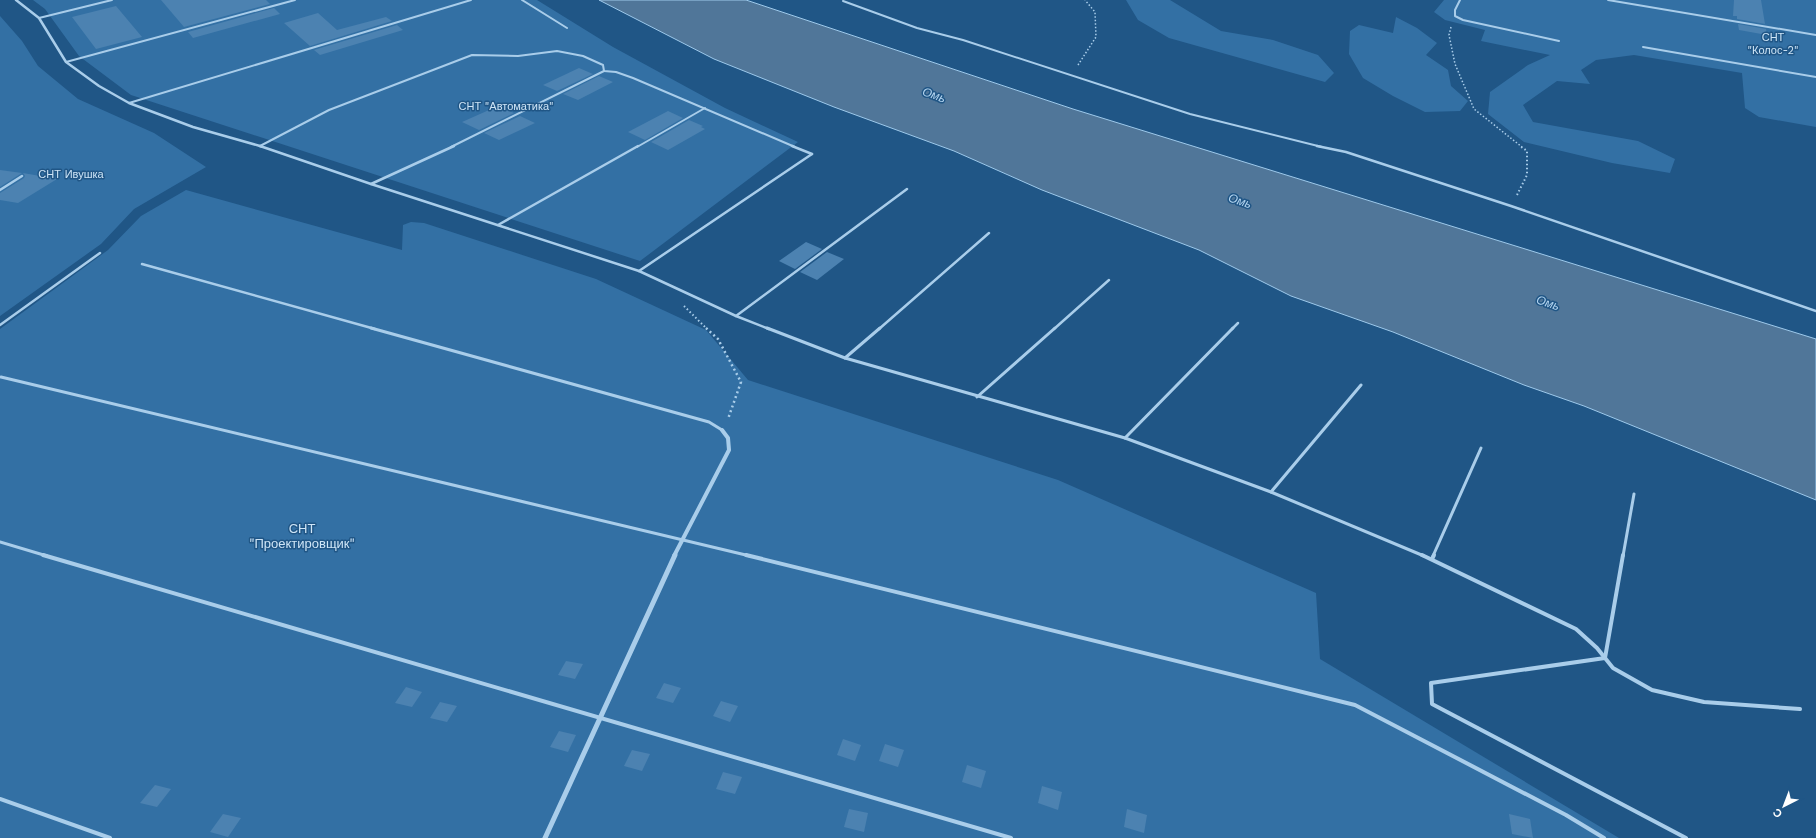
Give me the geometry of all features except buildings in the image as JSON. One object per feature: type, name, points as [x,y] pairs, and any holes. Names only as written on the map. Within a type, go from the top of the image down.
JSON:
[{"type":"street","points":[[16,0],[40,18],[66,62],[99,86],[129,103],[193,127],[260,146]]},
{"type":"street","points":[[544,838],[682,539],[729,450],[728,438],[722,430]]},
{"type":"lane","points":[[40,18],[112,0]]},
{"type":"lane","points":[[66,62],[295,0]]},
{"type":"lane","points":[[129,103],[471,0]]},
{"type":"lane","points":[[522,0],[567,28]]},
{"type":"lane","points":[[1460,0],[1455,10],[1455,16],[1463,20],[1480,25],[1559,41]]},
{"type":"lane","points":[[1608,0],[1816,34]]},
{"type":"lane","points":[[843,1],[905,24],[1066,73],[1190,114],[1278,137],[1346,152],[1512,206],[1816,311]]},
{"type":"lane","points":[[1643,47],[1816,77]]},
{"type":"lane","points":[[260,146],[329,110],[472,55],[518,56],[557,51],[567,52],[583,56],[603,65],[604,71]]},
{"type":"lane","points":[[371,184],[604,71],[616,72],[633,78],[812,154],[639,271]]},
{"type":"lane","points":[[498,225],[705,108]]},
{"type":"lane","points":[[260,146],[371,184],[639,271],[736,316],[845,358],[977,398],[1125,438],[1271,492],[1432,559],[1576,629],[1598,648],[1613,668],[1652,690],[1704,702],[1800,709]]},
{"type":"lane","points":[[0,190],[22,176]]},
{"type":"lane","points":[[736,316],[907,189]]},
{"type":"lane","points":[[845,358],[989,233]]},
{"type":"lane","points":[[0,325],[100,253]]},
{"type":"lane","points":[[142,264],[709,422],[722,430]]},
{"type":"lane","points":[[977,398],[1109,280]]},
{"type":"lane","points":[[1125,438],[1238,323]]},
{"type":"lane","points":[[1,377],[682,539],[1355,705],[1566,815],[1604,838]]},
{"type":"lane","points":[[1271,492],[1361,385]]},
{"type":"lane","points":[[1432,559],[1481,448]]},
{"type":"lane","points":[[1605,658],[1634,494]]},
{"type":"lane","points":[[0,542],[1011,838]]},
{"type":"lane","points":[[1605,658],[1431,683],[1432,704],[1686,838]]},
{"type":"lane","points":[[0,799],[110,838]]},
{"type":"path","points":[[1083,69],[1078,64],[1096,37],[1095,12],[1085,0]]},
{"type":"path","points":[[1455,16],[1449,35],[1455,64],[1474,109],[1527,150],[1527,175],[1512,206]]},
{"type":"path","points":[[682,304],[718,338],[741,382],[732,411],[722,430]]},
{"type":"green space","name":"СНТ \"Автоматика\"","points":[[33,0],[537,0],[613,47],[725,108],[798,142],[640,261],[131,95],[79,56],[45,9]]},
{"type":"green space","points":[[1126,0],[1170,0],[1221,31],[1273,40],[1318,55],[1334,73],[1325,82],[1169,38],[1138,20]]},
{"type":"green space","name":"СНТ \"Колос-2\"","points":[[1444,0],[1816,0],[1816,127],[1759,117],[1745,108],[1742,73],[1634,55],[1596,60],[1581,70],[1590,84],[1557,81],[1523,105],[1533,122],[1638,141],[1675,159],[1670,173],[1612,163],[1524,142],[1488,114],[1490,92],[1528,65],[1550,55],[1481,41],[1485,30],[1445,20],[1434,12]]},
{"type":"green space","name":"СНТ Ивушка","points":[[0,16],[22,41],[38,66],[78,99],[154,133],[206,167],[134,209],[101,244],[0,316]]},
{"type":"green space","points":[[1396,17],[1417,28],[1437,43],[1426,55],[1448,70],[1451,86],[1468,101],[1460,111],[1425,112],[1393,96],[1363,78],[1349,54],[1350,31],[1359,25],[1393,33]]},
{"type":"green space","name":"СНТ \"Проектировщик\"","points":[[186,190],[402,250],[403,225],[411,222],[424,223],[596,279],[706,330],[748,380],[1058,480],[1316,593],[1320,659],[1619,838],[0,838],[0,329],[108,250],[141,216]]},
{"type":"water","name":"Омь","points":[[599,0],[746,0],[1073,109],[1816,339],[1816,500],[1584,406],[1524,385],[1393,332],[1291,296],[1199,250],[1042,190],[954,151],[834,107],[714,59]]}]
